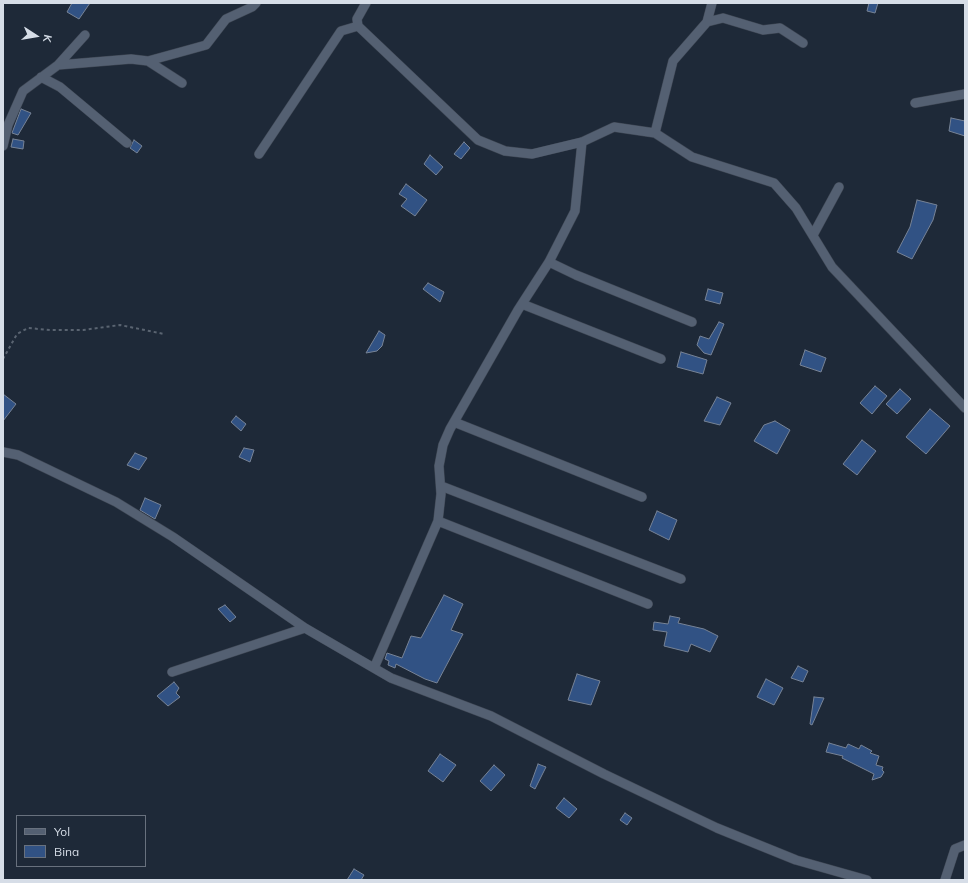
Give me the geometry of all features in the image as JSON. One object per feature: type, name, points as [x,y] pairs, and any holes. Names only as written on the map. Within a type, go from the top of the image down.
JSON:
[{"type":"street","points":[[148,62],[206,45],[226,19],[252,8],[256,3]]},
{"type":"street","points":[[366,3],[357,19],[358,26],[478,140],[505,151],[532,154],[582,142],[614,127],[655,134],[692,157],[774,183],[796,208],[832,267],[965,408]]},
{"type":"street","points":[[655,134],[673,61],[707,22],[712,3]]},
{"type":"street","points":[[707,22],[723,18],[763,30],[780,28],[803,43]]},
{"type":"street","points":[[260,154],[341,31],[358,26]]},
{"type":"street","points":[[3,146],[8,125],[23,91],[58,65],[85,35]]},
{"type":"street","points":[[58,65],[131,59],[148,62],[182,82]]},
{"type":"street","points":[[41,77],[60,87],[127,143]]},
{"type":"street","points":[[915,104],[965,94]]},
{"type":"street","points":[[374,668],[438,521],[441,486],[439,466],[443,445],[454,422],[522,304],[549,262],[575,211],[582,142]]},
{"type":"street","points":[[813,235],[839,187]]},
{"type":"street","points":[[549,262],[576,275],[692,322]]},
{"type":"street","points":[[522,304],[661,358]]},
{"type":"street","points":[[454,422],[642,497]]},
{"type":"street","points":[[3,452],[18,456],[116,502],[173,538],[306,628],[391,678],[491,716],[604,774],[717,828],[796,860],[867,880]]},
{"type":"street","points":[[441,486],[681,579]]},
{"type":"street","points":[[438,521],[648,604]]},
{"type":"street","points":[[172,672],[306,628]]},
{"type":"street","points":[[946,880],[955,849],[965,845]]},
{"type":"path","points":[[3,359],[17,334],[28,328],[83,330],[120,325],[164,334]]},
{"type":"building","points":[[72,3],[90,3],[79,19],[67,12]]},
{"type":"building","points":[[869,3],[878,3],[875,13],[867,11]]},
{"type":"building","points":[[21,109],[31,113],[18,135],[12,133]]},
{"type":"building","points":[[951,118],[965,121],[965,136],[949,131]]},
{"type":"building","points":[[13,139],[24,141],[23,149],[11,147]]},
{"type":"building","points":[[134,140],[142,146],[137,153],[130,148]]},
{"type":"building","points":[[464,142],[470,148],[461,159],[454,154]]},
{"type":"building","points":[[430,155],[443,167],[436,175],[424,164]]},
{"type":"building","points":[[406,184],[427,200],[415,216],[401,206],[407,199],[399,194]]},
{"type":"building","points":[[917,200],[937,205],[933,220],[912,259],[897,252],[910,227]]},
{"type":"building","points":[[428,283],[444,292],[440,302],[423,289]]},
{"type":"building","points":[[708,289],[723,293],[720,304],[705,300]]},
{"type":"building","points":[[719,322],[724,324],[711,355],[704,353],[697,345],[700,336],[709,339]]},
{"type":"building","points":[[379,331],[385,335],[382,346],[377,351],[366,353]]},
{"type":"building","points":[[805,350],[826,358],[821,372],[800,365]]},
{"type":"building","points":[[681,352],[707,360],[703,374],[677,367]]},
{"type":"building","points":[[875,386],[887,396],[872,414],[860,403]]},
{"type":"building","points":[[900,389],[911,399],[897,414],[886,404]]},
{"type":"building","points":[[3,394],[16,404],[3,421]]},
{"type":"building","points":[[717,397],[731,403],[720,425],[704,421]]},
{"type":"building","points":[[930,409],[950,426],[926,454],[906,437]]},
{"type":"building","points":[[236,416],[246,424],[241,431],[231,422]]},
{"type":"building","points":[[775,421],[790,430],[777,454],[754,441],[764,425]]},
{"type":"building","points":[[862,440],[876,451],[857,475],[843,464]]},
{"type":"building","points":[[244,448],[254,450],[250,462],[239,457]]},
{"type":"building","points":[[135,453],[147,458],[139,470],[127,465]]},
{"type":"building","points":[[145,498],[161,505],[155,519],[140,510]]},
{"type":"building","points":[[657,511],[677,520],[669,540],[649,530]]},
{"type":"building","points":[[444,595],[463,604],[451,630],[463,634],[437,683],[425,679],[396,664],[395,668],[388,665],[389,661],[385,659],[387,653],[402,658],[411,636],[421,638]]},
{"type":"building","points":[[225,605],[236,617],[230,622],[218,609]]},
{"type":"building","points":[[670,616],[680,618],[678,623],[704,629],[718,636],[710,652],[691,644],[688,652],[664,646],[667,632],[653,630],[654,622],[668,624]]},
{"type":"building","points":[[798,666],[808,671],[803,682],[791,678]]},
{"type":"building","points":[[577,674],[600,681],[591,705],[568,700]]},
{"type":"building","points":[[766,679],[783,688],[774,705],[757,697]]},
{"type":"building","points":[[174,682],[179,688],[176,693],[180,697],[168,706],[157,696]]},
{"type":"building","points":[[814,697],[824,698],[812,725],[810,724]]},
{"type":"building","points":[[829,743],[846,748],[848,744],[859,749],[861,745],[872,751],[870,753],[879,756],[876,765],[883,767],[882,770],[884,772],[881,777],[872,780],[874,774],[842,758],[843,756],[826,752]]},
{"type":"building","points":[[440,754],[456,765],[443,782],[428,771]]},
{"type":"building","points":[[538,764],[546,767],[535,789],[530,786]]},
{"type":"building","points":[[494,765],[505,775],[491,791],[480,781]]},
{"type":"building","points":[[564,798],[577,809],[569,818],[556,808]]},
{"type":"building","points":[[625,813],[632,818],[627,825],[620,820]]},
{"type":"building","points":[[354,869],[364,875],[361,880],[347,880]]}]
